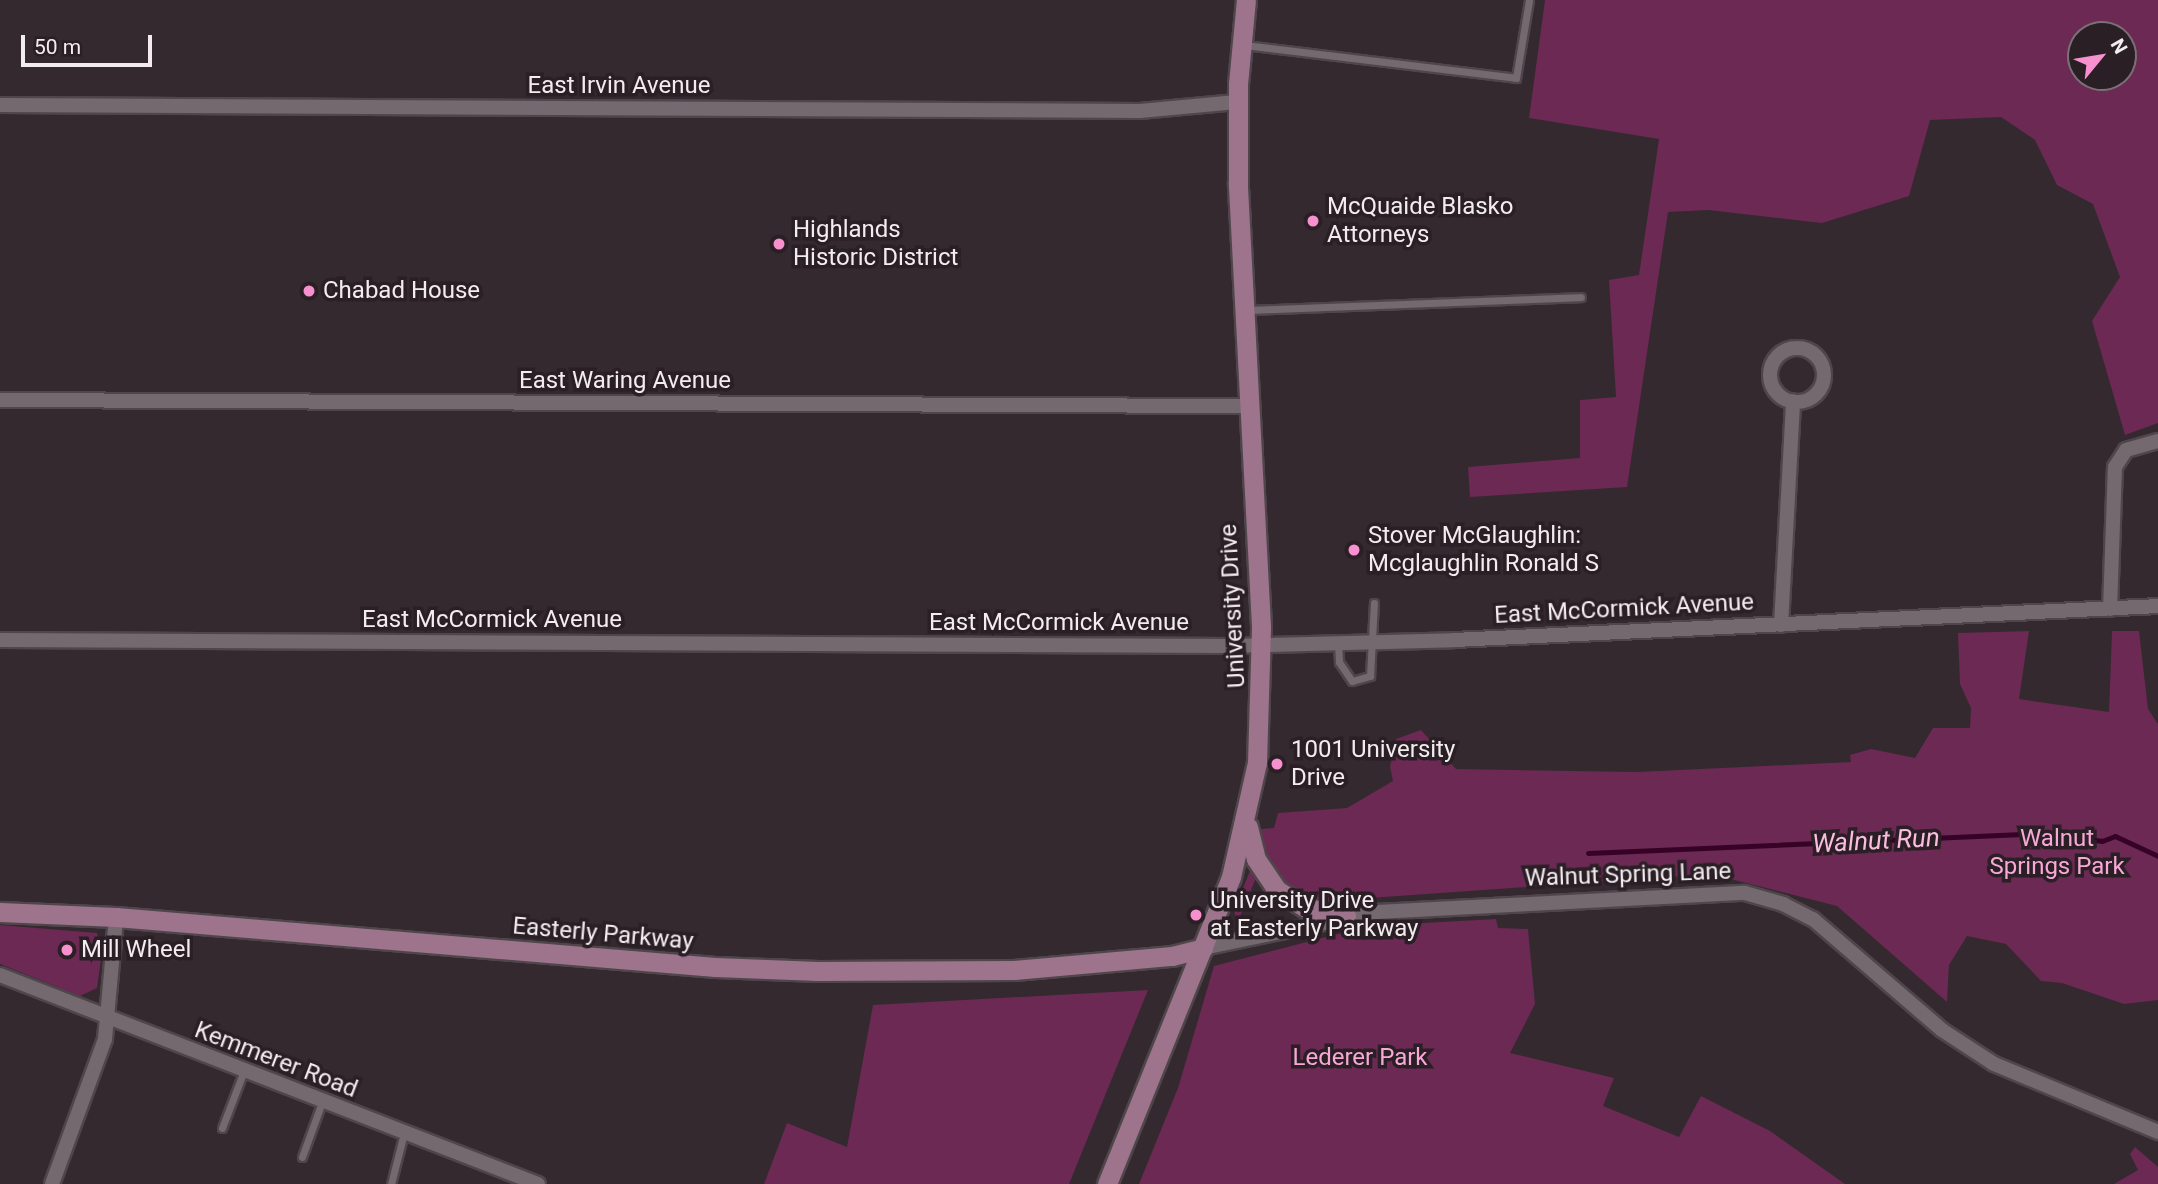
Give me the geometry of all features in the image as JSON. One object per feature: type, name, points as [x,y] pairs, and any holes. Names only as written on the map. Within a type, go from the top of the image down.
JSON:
[{"type":"main road","name":"University Drive","points":[[1107,1184],[1203,948],[1247,821],[1261,720],[1261,645],[1237,102],[1246,0]]},
{"type":"main road","points":[[1247,821],[1256,859],[1277,890],[1304,907],[1346,916]]},
{"type":"main road","name":"Easterly Parkway","points":[[0,912],[116,916],[715,967],[818,971],[1014,970],[1172,956],[1203,948]]},
{"type":"street","name":"East Irvin Avenue","points":[[0,105],[1126,111],[1237,102]]},
{"type":"street","name":"East Waring Avenue","points":[[0,400],[1249,406]]},
{"type":"street","points":[[1782,625],[1793,401]]},
{"type":"street","points":[[2110,608],[2113,476],[2118,459],[2136,444],[2158,441]]},
{"type":"street","name":"East McCormick Avenue","points":[[0,640],[1261,645],[1374,643],[2158,606]]},
{"type":"street","name":"Walnut Spring Lane","points":[[1203,948],[1346,916],[1720,892],[1763,897],[1813,919],[1942,1030],[1994,1064],[2158,1132]]},
{"type":"street","points":[[52,1184],[109,1018],[116,916]]},
{"type":"street","name":"Kemmerer Road","points":[[0,975],[243,1073],[538,1184]]},
{"type":"lane","points":[[1241,44],[1516,78],[1528,0]]},
{"type":"lane","points":[[1245,310],[1581,297]]},
{"type":"lane","points":[[1338,642],[1339,662],[1352,681],[1357,682],[1370,676],[1374,643],[1374,603]]},
{"type":"lane","points":[[222,1128],[243,1073]]},
{"type":"lane","points":[[302,1157],[322,1102]]},
{"type":"lane","points":[[391,1184],[404,1133]]},
{"type":"green space","points":[[1545,0],[2158,0],[2158,423],[2125,435],[2092,321],[2120,277],[2093,204],[2057,185],[2035,140],[2001,117],[1930,120],[1909,196],[1822,223],[1708,210],[1668,212],[1627,487],[1470,497],[1468,467],[1580,458],[1580,400],[1616,397],[1609,280],[1639,275],[1659,139],[1529,118]]},
{"type":"green space","name":"Walnut Springs Park","points":[[2029,631],[2019,699],[2109,712],[2112,631],[2139,631],[2148,709],[2158,724],[2158,1000],[2124,1004],[2062,983],[2041,981],[2006,944],[1967,936],[1949,965],[1947,1002],[1837,906],[1711,874],[1327,901],[1299,896],[1287,889],[1260,849],[1261,829],[1274,828],[1278,813],[1347,808],[1393,781],[1390,767],[1396,739],[1421,730],[1456,769],[1637,772],[1851,762],[1850,755],[1871,749],[1915,758],[1933,728],[1970,728],[1971,708],[1960,684],[1958,633]]},
{"type":"green space","points":[[1252,866],[1258,873],[1237,924],[1234,910]]},
{"type":"green space","name":"Lederer Park","points":[[1496,919],[1498,928],[1528,929],[1535,1004],[1510,1053],[1614,1078],[1603,1106],[1679,1137],[1701,1096],[1770,1131],[1845,1184],[1139,1184],[1178,1088],[1214,966],[1369,926]]},
{"type":"green space","points":[[0,925],[97,933],[102,952],[97,988],[80,996],[0,964]]},
{"type":"green space","points":[[1148,990],[1069,1184],[764,1184],[787,1123],[847,1147],[873,1005]]},
{"type":"green space","points":[[2135,1147],[2158,1167],[2158,1184],[2114,1184],[2138,1170],[2130,1154]]},
{"type":"waterway","name":"Walnut Run","points":[[1588,853],[2048,833],[2102,841],[2115,836],[2158,856]]},
{"type":"place","name":"McQuaide Blasko Attorneys","points":[[1313,221]]},
{"type":"place","name":"Highlands Historic District","points":[[779,244]]},
{"type":"place","name":"Chabad House","points":[[309,291]]},
{"type":"place","name":"Stover McGlaughlin: Mcglaughlin Ronald S","points":[[1354,550]]},
{"type":"place","name":"1001 University Drive","points":[[1277,764]]},
{"type":"place","name":"University Drive at Easterly Parkway","points":[[1196,915]]},
{"type":"place","name":"Mill Wheel","points":[[67,950]]}]
